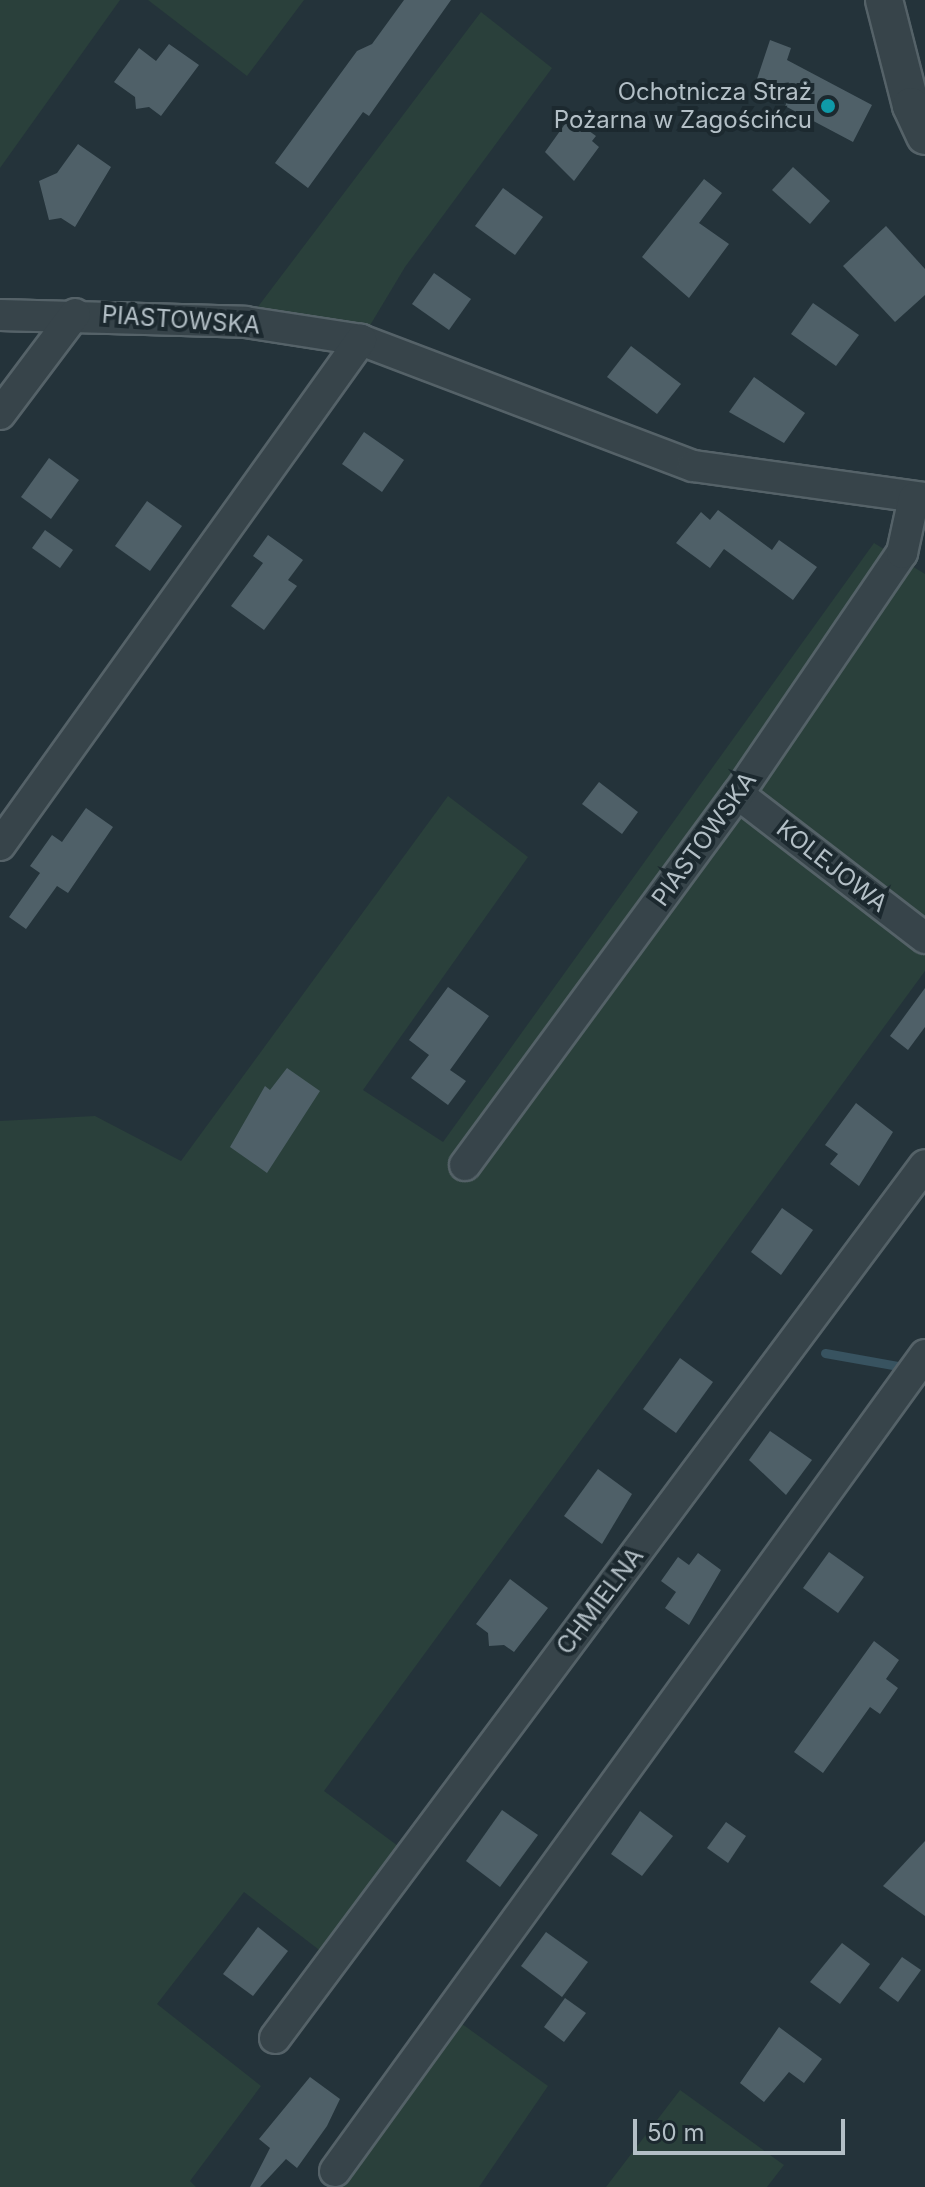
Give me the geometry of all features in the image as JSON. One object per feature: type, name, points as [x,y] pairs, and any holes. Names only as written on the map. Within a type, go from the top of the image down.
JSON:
[{"type":"street","points":[[884,0],[911,106],[925,136]]},
{"type":"street","points":[[0,414],[75,314]]},
{"type":"street","name":"PIASTOWSKA","points":[[0,315],[75,314],[245,322],[361,340],[693,466],[919,498],[902,553],[738,794],[465,1165]]},
{"type":"street","points":[[0,845],[361,340]]},
{"type":"street","name":"KOLEJOWA","points":[[738,794],[925,938]]},
{"type":"street","name":"CHMIELNA","points":[[275,2038],[925,1165]]},
{"type":"street","points":[[335,2171],[916,1367]]},
{"type":"green space","points":[[0,0],[120,0],[0,168]]},
{"type":"green space","points":[[148,0],[304,0],[247,76]]},
{"type":"green space","points":[[481,12],[552,68],[405,267],[369,327],[257,308]]},
{"type":"green space","points":[[874,543],[925,574],[925,971],[324,1791],[402,1849],[327,1956],[244,1892],[157,2004],[261,2086],[190,2181],[196,2187],[0,2187],[0,1121],[95,1116],[181,1161],[448,796],[528,857],[363,1090],[443,1142]]},
{"type":"green space","points":[[451,2016],[548,2086],[479,2187],[327,2187]]},
{"type":"green space","points":[[680,2090],[784,2165],[767,2187],[606,2187]]},
{"type":"building","points":[[404,0],[451,0],[369,116],[363,112],[308,188],[275,163],[357,51],[372,44]]},
{"type":"building","name":"Ochotnicza Straż Pożarna w Zagościńcu","points":[[770,40],[791,48],[787,60],[872,105],[853,142],[785,106],[793,91],[757,79]]},
{"type":"building","points":[[169,44],[199,65],[161,116],[149,107],[136,109],[135,97],[114,82],[139,48],[156,61]]},
{"type":"building","points":[[570,117],[596,136],[592,141],[599,147],[574,181],[545,152]]},
{"type":"building","points":[[78,144],[111,167],[75,227],[61,218],[49,220],[39,181],[57,173]]},
{"type":"building","points":[[793,167],[830,201],[810,224],[772,190]]},
{"type":"building","points":[[704,179],[722,193],[699,223],[729,244],[689,298],[642,257]]},
{"type":"building","points":[[503,188],[543,217],[515,255],[475,226]]},
{"type":"building","points":[[886,226],[925,269],[925,295],[895,322],[843,266]]},
{"type":"building","points":[[434,273],[471,299],[449,330],[412,304]]},
{"type":"building","points":[[813,303],[859,335],[836,366],[791,334]]},
{"type":"building","points":[[631,346],[681,384],[657,414],[607,377]]},
{"type":"building","points":[[754,377],[805,413],[784,443],[729,412]]},
{"type":"building","points":[[364,432],[404,460],[382,492],[342,464]]},
{"type":"building","points":[[49,458],[79,480],[51,519],[21,497]]},
{"type":"building","points":[[147,501],[182,526],[150,571],[115,546]]},
{"type":"building","points":[[718,510],[772,550],[779,540],[817,567],[793,600],[724,549],[710,568],[676,543],[701,512],[710,520]]},
{"type":"building","points":[[45,530],[73,550],[60,568],[32,548]]},
{"type":"building","points":[[268,535],[303,560],[288,580],[297,586],[264,630],[231,606],[263,563],[253,556]]},
{"type":"building","points":[[599,782],[638,812],[622,834],[582,804]]},
{"type":"building","points":[[86,808],[113,827],[68,893],[57,886],[26,929],[9,917],[40,873],[30,866],[52,835],[62,842]]},
{"type":"building","points":[[448,987],[489,1016],[450,1070],[466,1081],[448,1105],[411,1078],[429,1055],[409,1040]]},
{"type":"building","points":[[925,988],[925,1027],[908,1050],[890,1036]]},
{"type":"building","points":[[287,1068],[320,1091],[267,1173],[230,1147],[265,1086],[270,1090]]},
{"type":"building","points":[[856,1103],[893,1132],[859,1186],[830,1164],[838,1154],[825,1145]]},
{"type":"building","points":[[782,1208],[813,1230],[781,1275],[751,1252]]},
{"type":"building","points":[[680,1358],[713,1382],[676,1433],[643,1409]]},
{"type":"building","points":[[770,1431],[812,1460],[786,1495],[749,1460]]},
{"type":"building","points":[[598,1469],[632,1494],[602,1544],[564,1516]]},
{"type":"building","points":[[829,1552],[864,1577],[838,1613],[803,1588]]},
{"type":"building","points":[[698,1553],[721,1570],[689,1625],[665,1608],[676,1592],[661,1581],[678,1557],[689,1565]]},
{"type":"building","points":[[510,1579],[548,1608],[514,1652],[504,1645],[489,1646],[488,1633],[476,1624]]},
{"type":"building","points":[[874,1641],[899,1660],[886,1679],[898,1688],[880,1714],[870,1707],[823,1773],[794,1752]]},
{"type":"building","points":[[502,1810],[538,1835],[500,1887],[466,1861]]},
{"type":"building","points":[[640,1811],[673,1836],[642,1876],[611,1854]]},
{"type":"building","points":[[726,1822],[746,1836],[728,1863],[707,1848]]},
{"type":"building","points":[[925,1841],[925,1916],[883,1886]]},
{"type":"building","points":[[258,1927],[288,1951],[253,1996],[223,1974]]},
{"type":"building","points":[[546,1932],[588,1962],[562,1997],[521,1966]]},
{"type":"building","points":[[842,1943],[870,1964],[840,2004],[810,1982]]},
{"type":"building","points":[[902,1957],[921,1970],[898,2002],[879,1988]]},
{"type":"building","points":[[565,1998],[586,2013],[564,2042],[544,2027]]},
{"type":"building","points":[[779,2027],[822,2059],[804,2083],[789,2072],[764,2102],[740,2083]]},
{"type":"building","points":[[310,2077],[340,2099],[327,2126],[297,2168],[286,2159],[260,2187],[250,2187],[270,2148],[259,2139]]},
{"type":"waterway","points":[[825,1353],[909,1368]]},
{"type":"place","name":"Ochotnicza Straż Pożarna w Zagościńcu","points":[[828,106]]}]
